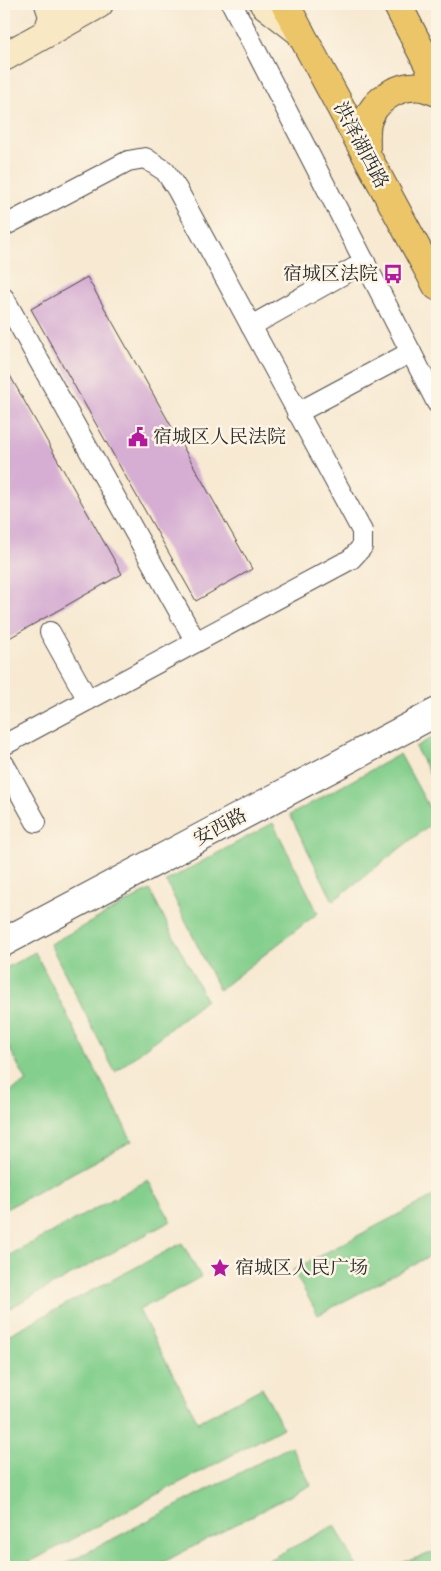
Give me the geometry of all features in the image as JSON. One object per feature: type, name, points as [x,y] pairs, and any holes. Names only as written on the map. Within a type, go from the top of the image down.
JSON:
[{"type":"main road","points":[[48,32],[53,16],[49,4]]},
{"type":"main road","points":[[4,57],[100,4]]},
{"type":"main road","points":[[264,4],[300,32]]},
{"type":"main road","name":"洪泽湖西路","points":[[285,4],[437,286]]},
{"type":"main road","points":[[398,5],[437,81]]},
{"type":"main road","points":[[366,154],[367,123],[376,106],[386,96],[403,88],[422,87],[437,92]]},
{"type":"street","name":"安西路","points":[[4,942],[437,712]]},
{"type":"lane","points":[[232,4],[437,403]]},
{"type":"lane","points":[[4,226],[128,161],[145,158],[165,171],[177,189],[362,531],[362,547],[352,560],[4,745]]},
{"type":"lane","points":[[251,326],[365,262]]},
{"type":"lane","points":[[4,298],[196,642]]},
{"type":"lane","points":[[297,413],[411,352]]},
{"type":"lane","points":[[50,632],[88,700]]},
{"type":"lane","points":[[4,764],[36,822]]},
{"type":"green space","points":[[437,735],[437,787],[415,747]]},
{"type":"green space","points":[[400,754],[436,820],[333,901],[290,815]]},
{"type":"green space","points":[[273,823],[318,913],[219,990],[166,881]]},
{"type":"green space","points":[[150,890],[206,1000],[115,1072],[50,944]]},
{"type":"green space","points":[[35,952],[132,1141],[4,1210],[4,1095],[27,1082],[4,1038],[4,969]]},
{"type":"green space","points":[[148,1180],[171,1221],[4,1311],[4,1258]]},
{"type":"green space","points":[[437,1194],[437,1252],[318,1315],[293,1270]]},
{"type":"green space","points":[[182,1243],[201,1277],[139,1310],[198,1422],[262,1388],[283,1428],[20,1567],[4,1567],[4,1337]]},
{"type":"green space","points":[[291,1446],[311,1485],[154,1567],[59,1567]]},
{"type":"green space","points":[[335,1525],[357,1567],[255,1567]]},
{"type":"green space","points":[[437,1551],[437,1567],[389,1567]]},
{"type":"building","points":[[87,277],[252,569],[196,601],[31,309]]},
{"type":"building","points":[[4,365],[122,574],[4,641]]},
{"type":"place","name":"宿城区法院","points":[[393,274]]},
{"type":"place","name":"宿城区人民法院","points":[[138,437]]},
{"type":"place","name":"宿城区人民广场","points":[[220,1268]]}]
